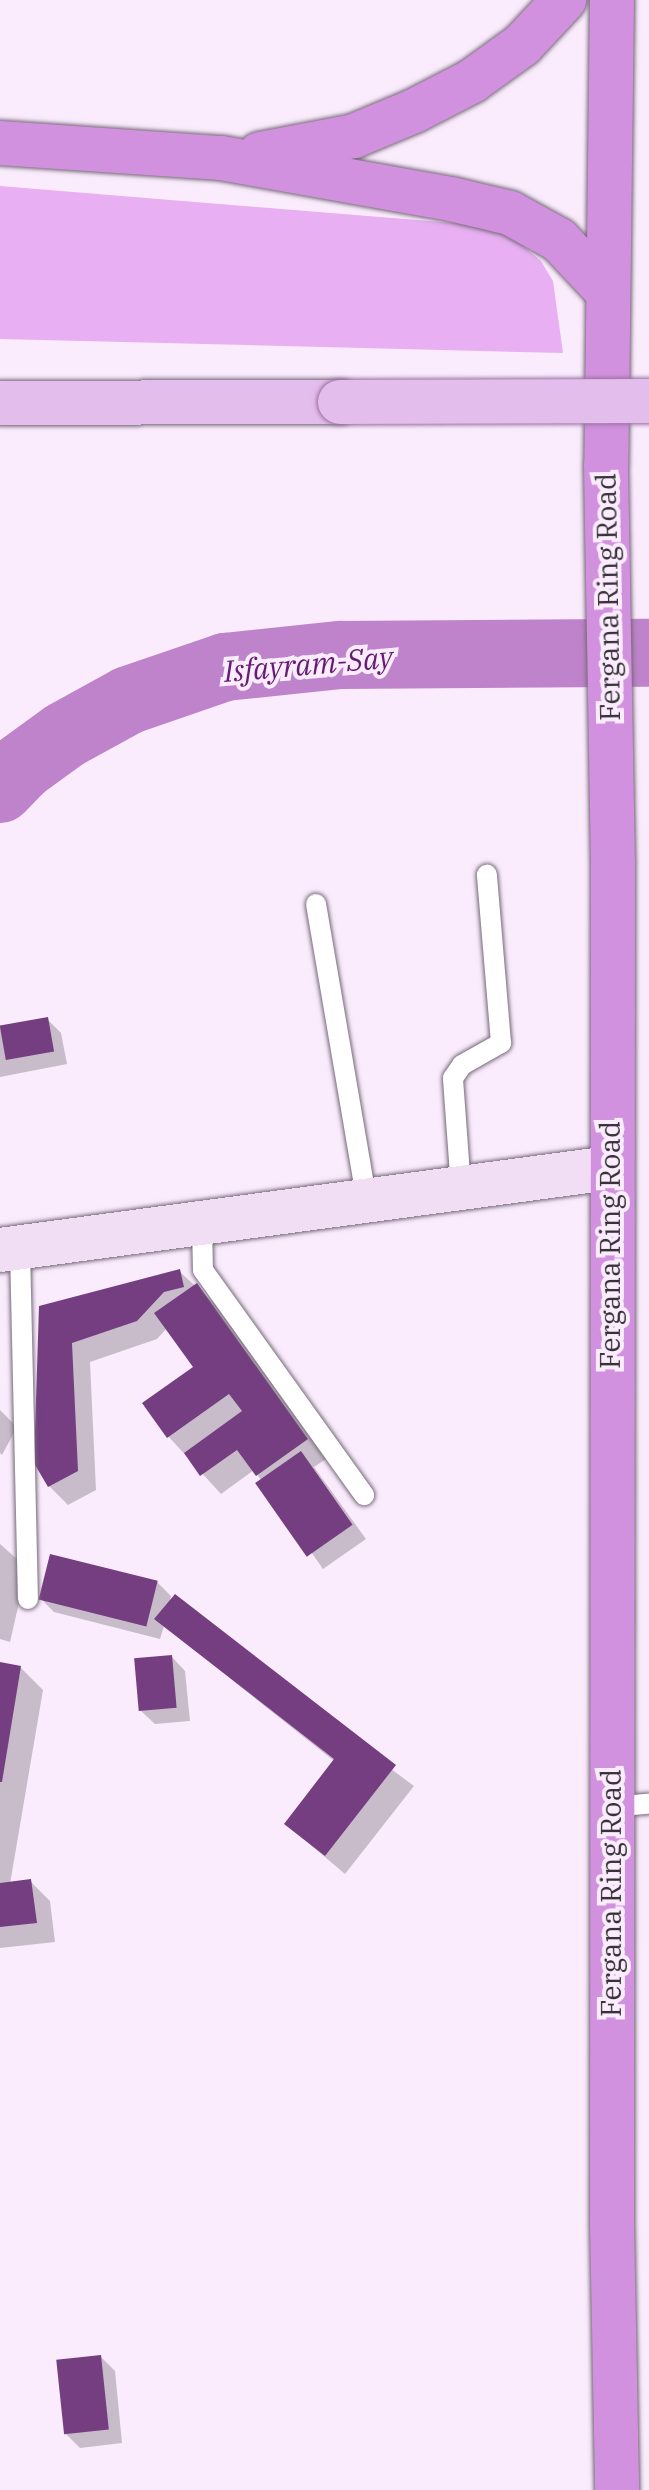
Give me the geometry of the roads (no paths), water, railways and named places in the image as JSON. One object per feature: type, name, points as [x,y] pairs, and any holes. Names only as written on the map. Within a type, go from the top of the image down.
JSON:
[{"type":"highway","points":[[221,158],[354,136],[414,111],[472,81],[522,45],[564,0]]},
{"type":"highway","name":"Fergana Ring Road","points":[[612,0],[606,465],[613,861],[610,1168],[630,1806],[617,2490]]},
{"type":"highway","points":[[0,143],[221,158],[510,213],[559,240],[608,292]]},
{"type":"main road","points":[[0,403],[649,401]]},
{"type":"main road","points":[[10,1250],[610,1168]]},
{"type":"lane","points":[[461,1188],[453,1078],[462,1065],[501,1043],[487,875]]},
{"type":"lane","points":[[316,904],[367,1201]]},
{"type":"lane","points":[[202,1224],[203,1270],[364,1495]]},
{"type":"lane","points":[[10,1250],[28,1599]]},
{"type":"waterway","name":"Isfayram-Say","points":[[0,789],[21,767],[65,735],[129,700],[225,667],[340,655],[649,653]]}]
